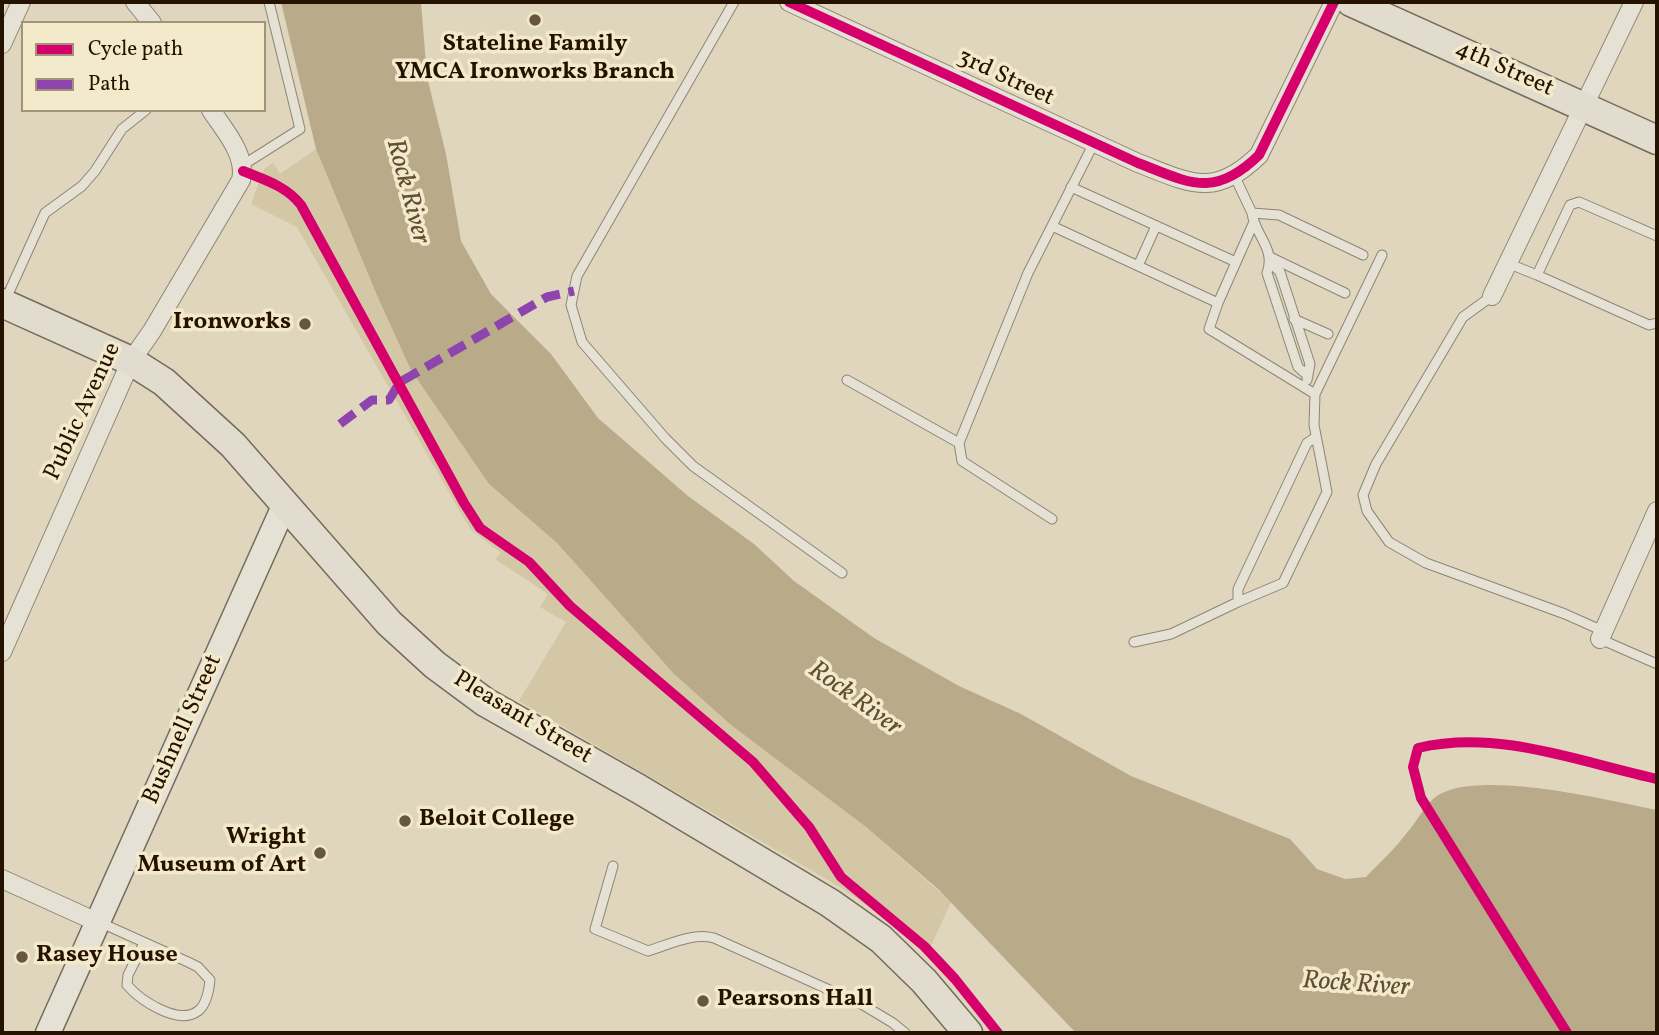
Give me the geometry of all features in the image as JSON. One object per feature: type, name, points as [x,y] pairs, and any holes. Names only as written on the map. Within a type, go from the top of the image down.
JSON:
[{"type":"main road","name":"4th Street","points":[[1351,2],[1657,140]]},
{"type":"main road","name":"Pleasant Street","points":[[3,304],[131,361],[164,382],[233,445],[390,623],[435,665],[485,702],[639,789],[830,903],[881,939],[924,981],[968,1033]]},
{"type":"street","points":[[2,44],[21,2]]},
{"type":"street","points":[[135,2],[150,21]]},
{"type":"street","name":"3rd Street","points":[[789,2],[1094,143],[1190,183],[1207,184],[1234,175]]},
{"type":"street","points":[[1234,175],[1244,170],[1259,155],[1334,2]]},
{"type":"street","points":[[1492,296],[1634,2]]},
{"type":"street","points":[[212,112],[243,165]]},
{"type":"street","name":"Public Avenue","points":[[2,652],[131,361],[236,193],[243,165]]},
{"type":"street","name":"Bushnell Street","points":[[48,1033],[285,504]]},
{"type":"street","points":[[1602,635],[1657,511]]},
{"type":"street","points":[[2,879],[97,922]]},
{"type":"lane","points":[[243,165],[300,129],[269,2]]},
{"type":"lane","points":[[734,2],[578,276],[571,305],[582,342],[693,466],[842,573]]},
{"type":"lane","points":[[3,304],[40,219],[82,186],[122,129],[143,112]]},
{"type":"lane","points":[[1052,519],[962,461],[959,443],[1028,273],[1094,143]]},
{"type":"lane","points":[[1234,175],[1252,213],[1253,223],[1267,246],[1270,260],[1279,272],[1310,364],[1305,388]]},
{"type":"lane","points":[[1071,187],[1236,262]]},
{"type":"lane","points":[[1537,275],[1570,205],[1579,202],[1657,236]]},
{"type":"lane","points":[[1252,213],[1279,215],[1363,255]]},
{"type":"lane","points":[[1253,223],[1217,303],[1209,329],[1315,394]]},
{"type":"lane","points":[[1052,226],[1217,303]]},
{"type":"lane","points":[[1138,266],[1156,226]]},
{"type":"lane","points":[[1134,642],[1171,634],[1283,583],[1327,492],[1314,425],[1315,394],[1382,255]]},
{"type":"lane","points":[[1270,260],[1345,293]]},
{"type":"lane","points":[[1270,260],[1267,273],[1298,367],[1308,376]]},
{"type":"lane","points":[[1507,263],[1649,325],[1657,323]]},
{"type":"lane","points":[[1276,296],[1285,293]]},
{"type":"lane","points":[[1492,296],[1463,317],[1376,464],[1363,495],[1367,511],[1389,542],[1426,563],[1565,614],[1657,664]]},
{"type":"lane","points":[[1294,319],[1328,334]]},
{"type":"lane","points":[[847,380],[959,443]]},
{"type":"lane","points":[[1238,602],[1238,589],[1307,443],[1316,437]]},
{"type":"lane","points":[[613,866],[595,929],[648,951],[696,936],[714,938],[863,1005],[905,1033]]},
{"type":"lane","points":[[97,922],[198,967],[210,980],[205,1002],[197,1012],[187,1015],[152,1006],[127,985],[128,975],[144,943]]},
{"type":"shaded area","points":[[316,149],[376,293],[489,484],[557,543],[674,674],[731,725],[866,827],[951,902],[927,955],[882,916],[840,887],[519,701],[566,622],[540,607],[548,594],[495,559],[501,553],[470,529],[297,227],[251,204],[264,169],[273,163],[280,174]]},
{"type":"water","name":"Rock River","points":[[281,2],[421,2],[427,77],[446,154],[461,241],[491,294],[551,354],[598,418],[688,496],[754,544],[794,581],[874,638],[959,686],[1021,714],[1131,776],[1290,839],[1317,869],[1345,879],[1366,877],[1401,840],[1432,800],[1450,790],[1506,785],[1540,788],[1657,810],[1657,1033],[1076,1033],[938,889],[866,827],[731,725],[674,674],[557,543],[489,484],[411,370],[376,293],[316,149]]},
{"type":"marked path","points":[[340,424],[372,400],[389,400],[400,382],[547,297],[574,291]]},
{"type":"cycle path","points":[[789,2],[1138,163],[1187,181],[1201,183],[1228,178],[1259,155],[1334,2]]},
{"type":"cycle path","points":[[243,171],[282,188],[301,205],[480,528],[529,562],[570,606],[753,762],[809,827],[841,877],[924,946],[955,979],[998,1033]]},
{"type":"cycle path","points":[[1567,1033],[1421,798],[1413,767],[1418,748],[1448,743],[1509,745],[1657,779]]},
{"type":"place","name":"Stateline Family YMCA Ironworks Branch","points":[[535,20]]},
{"type":"place","name":"Ironworks","points":[[305,324]]},
{"type":"place","name":"Beloit College","points":[[405,821]]},
{"type":"place","name":"Wright Museum of Art","points":[[320,853]]},
{"type":"place","name":"Rasey House","points":[[22,957]]},
{"type":"place","name":"Pearsons Hall","points":[[703,1001]]}]
